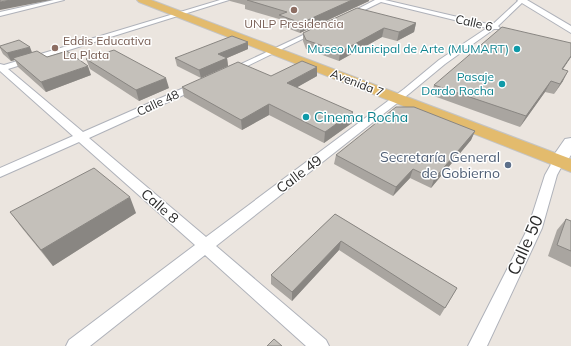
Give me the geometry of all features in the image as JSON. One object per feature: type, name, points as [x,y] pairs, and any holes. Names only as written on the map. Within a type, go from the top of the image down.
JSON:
[{"type":"main road","name":"Avenida 7","points":[[142,0],[184,13],[567,155]]},
{"type":"main road","name":"Avenida 7","points":[[160,0],[184,13]]},
{"type":"main road","points":[[522,0],[571,30]]},
{"type":"main road","points":[[535,0],[571,20]]},
{"type":"street","points":[[0,14],[61,0]]},
{"type":"street","points":[[1,68],[226,0]]},
{"type":"street","points":[[339,20],[379,0]]},
{"type":"street","name":"Calle 6","points":[[379,0],[507,31]]},
{"type":"street","name":"Calle 49","points":[[75,346],[402,95],[442,62],[493,27],[522,0]]},
{"type":"street","points":[[222,74],[325,26]]},
{"type":"street","name":"Calle 8","points":[[1,68],[320,346]]},
{"type":"street","name":"Calle 48","points":[[0,173],[82,138],[209,80]]},
{"type":"street","name":"Calle 50","points":[[477,346],[535,228],[551,175],[567,155]]},
{"type":"building","points":[[0,0],[11,0],[0,2]]},
{"type":"building","points":[[247,0],[352,0],[301,23],[279,15],[287,12]]},
{"type":"building","points":[[357,8],[416,23],[399,32],[384,28],[340,52],[306,40],[303,33]]},
{"type":"building","name":"Pasaje Dardo Rocha","points":[[502,27],[571,43],[571,56],[562,69],[568,71],[560,84],[551,81],[526,116],[434,85]]},
{"type":"building","points":[[232,36],[248,42],[218,54],[227,58],[199,70],[175,58]]},
{"type":"building","points":[[19,40],[30,47],[7,53],[0,47],[0,46]]},
{"type":"building","points":[[114,50],[166,78],[136,90],[86,59]]},
{"type":"building","points":[[37,51],[47,57],[67,51],[88,66],[41,82],[13,58]]},
{"type":"building","points":[[302,61],[317,67],[287,83],[353,112],[325,132],[269,104],[241,120],[182,87],[238,62],[271,76]]},
{"type":"building","points":[[396,107],[414,107],[475,131],[434,179],[413,169],[396,187],[336,155]]},
{"type":"building","points":[[94,168],[130,197],[41,250],[10,212]]},
{"type":"building","points":[[335,214],[457,288],[445,308],[341,241],[292,292],[271,275]]},
{"type":"building","points":[[566,219],[571,221],[571,251],[557,245]]},
{"type":"building","points":[[274,339],[282,346],[267,346]]},
{"type":"place","name":"UNLP Presidencia","points":[[294,10]]},
{"type":"place","name":"Eddis Educativa La Plata","points":[[55,48]]},
{"type":"place","name":"Museo Municipal de Arte (MUMART)","points":[[517,49]]},
{"type":"place","name":"Pasaje Dardo Rocha","points":[[502,84]]},
{"type":"place","name":"Cinema Rocha","points":[[306,117]]},
{"type":"place","name":"Secretaría General de Gobierno","points":[[508,165]]}]
